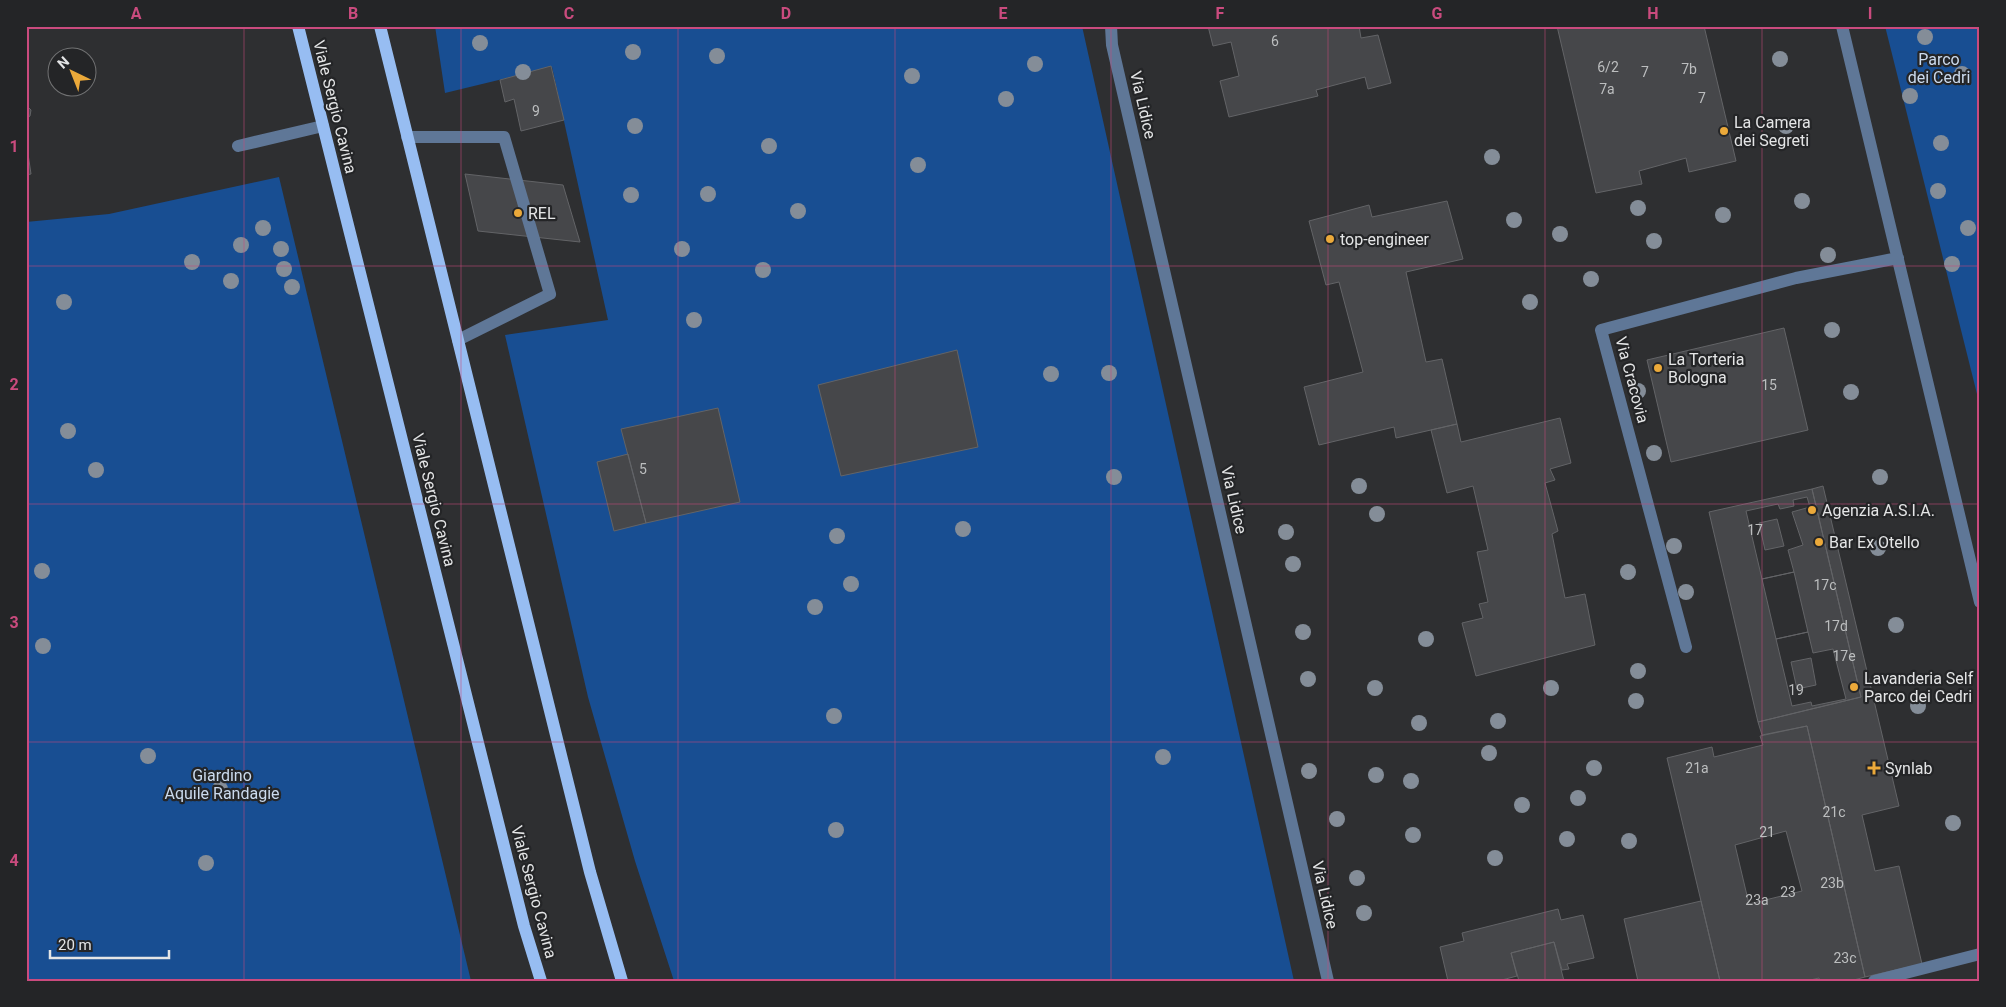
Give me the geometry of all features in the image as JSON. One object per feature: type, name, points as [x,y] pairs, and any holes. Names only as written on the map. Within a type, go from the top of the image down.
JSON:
[{"type":"main road","name":"Viale Sergio Cavina","points":[[298,26],[524,926],[541,981]]},
{"type":"main road","points":[[380,26],[590,872],[622,981]]},
{"type":"street","name":"Via Lidice","points":[[1111,26],[1112,45],[1328,981]]},
{"type":"street","points":[[1842,26],[1980,602]]},
{"type":"street","points":[[238,146],[323,126]]},
{"type":"street","points":[[407,137],[504,137],[550,294],[458,340]]},
{"type":"street","name":"Via Cracovia","points":[[1686,647],[1602,330],[1796,278],[1898,258]]},
{"type":"street","points":[[1874,981],[1980,954]]},
{"type":"green space","points":[[435,26],[1082,26],[1294,981],[674,981],[635,861],[588,697],[505,335],[608,320],[552,67],[445,93]]},
{"type":"green space","name":"Parco dei Cedri","points":[[1885,26],[1980,26],[1980,406]]},
{"type":"green space","name":"Giardino Aquile Randagie","points":[[279,177],[471,981],[26,981],[26,222],[109,214]]},
{"type":"building","points":[[1208,26],[1359,26],[1361,38],[1378,35],[1391,83],[1368,89],[1365,77],[1316,90],[1318,96],[1229,117],[1220,81],[1239,76],[1231,42],[1213,46]]},
{"type":"building","points":[[1557,26],[1704,26],[1736,161],[1689,172],[1686,158],[1639,171],[1642,184],[1596,193]]},
{"type":"building","points":[[551,66],[564,120],[521,131],[514,99],[505,102],[500,80]]},
{"type":"building","points":[[26,105],[31,110],[30,116],[26,119]]},
{"type":"building","points":[[26,148],[31,174],[26,175]]},
{"type":"building","points":[[465,174],[563,185],[580,242],[478,231]]},
{"type":"building","points":[[1447,201],[1463,259],[1406,272],[1426,362],[1442,359],[1457,424],[1396,438],[1394,427],[1319,445],[1304,387],[1363,372],[1339,282],[1326,285],[1309,221],[1369,205],[1372,217]]},
{"type":"building","points":[[1784,328],[1808,430],[1671,462],[1647,360]]},
{"type":"building","points":[[957,350],[978,447],[841,476],[818,385]]},
{"type":"building","points":[[718,408],[740,502],[646,523],[621,429]]},
{"type":"building","points":[[1560,418],[1571,463],[1550,469],[1555,480],[1545,483],[1558,531],[1552,534],[1565,598],[1585,594],[1595,645],[1476,676],[1462,623],[1483,618],[1479,604],[1488,602],[1477,552],[1488,550],[1473,486],[1447,493],[1431,430],[1457,424],[1461,442]]},
{"type":"building","points":[[628,454],[646,523],[614,531],[597,462]]},
{"type":"building","points":[[1823,486],[1899,806],[1862,815],[1875,871],[1899,866],[1922,964],[1865,977],[1807,726],[1762,735],[1758,722],[1861,697],[1812,489]]},
{"type":"building","points":[[1812,489],[1861,697],[1758,722],[1709,512]],"holes":[[[1794,572],[1808,632],[1776,639],[1762,579]]]},
{"type":"building","points":[[1807,497],[1810,507],[1792,512],[1803,545],[1788,550],[1794,572],[1762,579],[1746,511],[1778,504],[1780,509],[1794,506],[1793,500]],"holes":[[[1777,519],[1784,546],[1765,550],[1759,523]]]},
{"type":"building","points":[[1808,632],[1813,653],[1833,649],[1846,699],[1812,706],[1811,702],[1792,706],[1776,639]],"holes":[[[1811,658],[1816,685],[1797,689],[1791,662]]]},
{"type":"building","points":[[1807,726],[1865,977],[1850,981],[1820,981],[1819,978],[1806,981],[1720,981],[1667,758],[1712,747],[1714,757],[1763,745],[1760,736]],"holes":[[[1786,831],[1802,891],[1749,904],[1735,845]]]},
{"type":"building","points":[[1701,901],[1720,981],[1638,981],[1624,919]]},
{"type":"building","points":[[1558,909],[1561,920],[1583,915],[1594,958],[1567,964],[1569,969],[1562,970],[1554,942],[1511,953],[1517,976],[1498,981],[1448,981],[1440,947],[1464,941],[1462,933]]},
{"type":"building","points":[[1554,942],[1564,981],[1519,981],[1511,953]]},
{"type":"place","name":"La Camera dei Segreti","points":[[1724,131]]},
{"type":"place","name":"REL","points":[[518,213]]},
{"type":"place","name":"top-engineer","points":[[1330,239]]},
{"type":"place","name":"La Torteria Bologna","points":[[1658,368]]},
{"type":"place","name":"Agenzia A.S.I.A.","points":[[1812,510]]},
{"type":"place","name":"Bar Ex Otello","points":[[1819,542]]},
{"type":"place","name":"Lavanderia Self Parco dei Cedri","points":[[1854,687]]},
{"type":"place","name":"Synlab","points":[[1874,768]]}]
